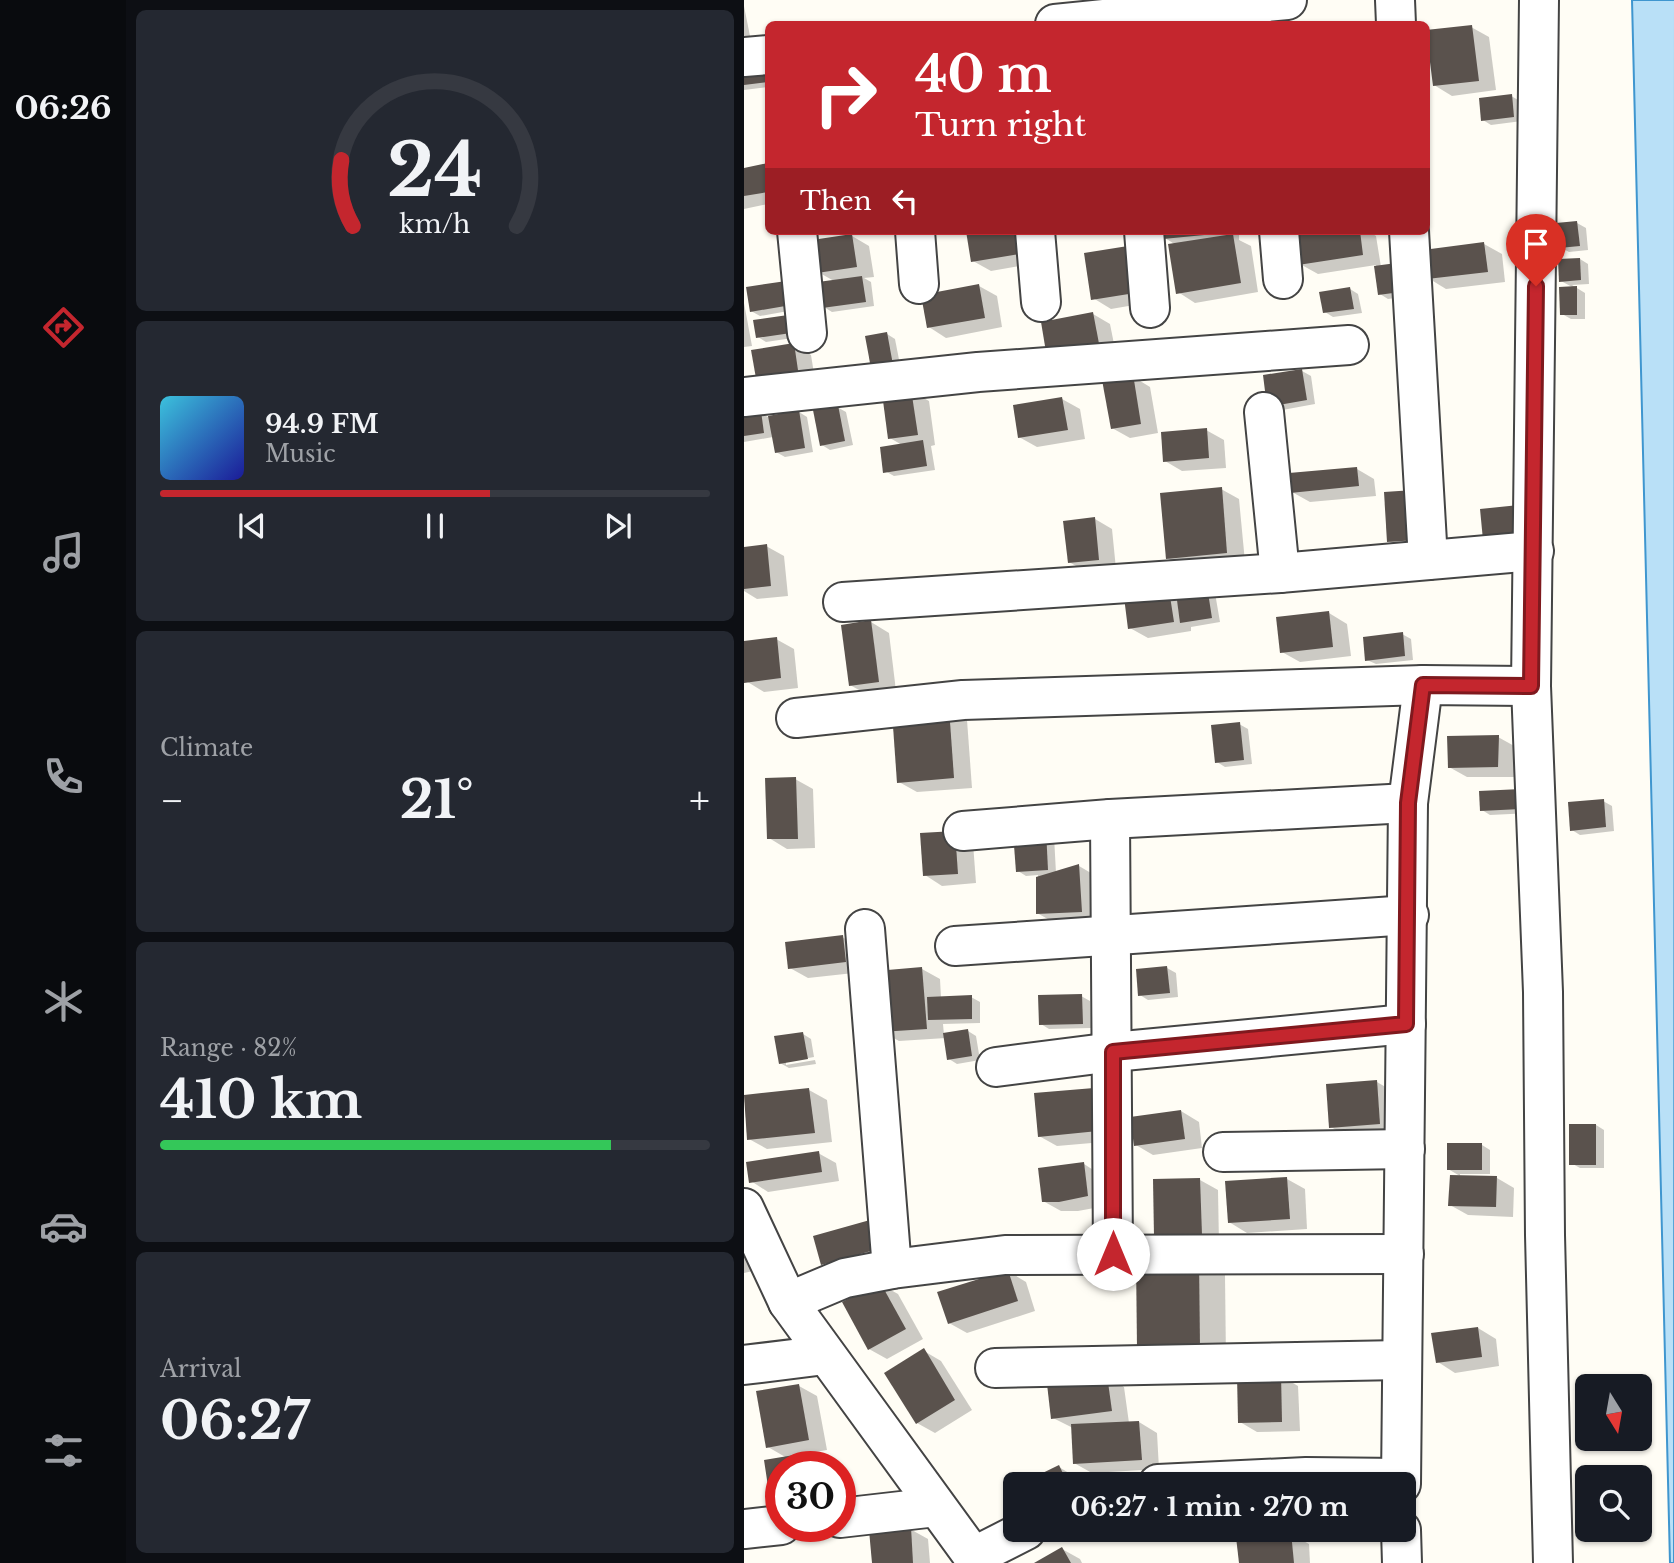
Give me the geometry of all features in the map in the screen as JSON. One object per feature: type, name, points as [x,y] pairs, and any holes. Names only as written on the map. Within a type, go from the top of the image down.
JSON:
[{"type":"street","points":[[1395,0],[1396,21]]},
{"type":"street","points":[[1539,0],[1531,686],[1543,992],[1545,1235],[1553,1563]]},
{"type":"street","points":[[1081,21],[1143,14],[1271,9]]},
{"type":"street","points":[[744,57],[765,55]]},
{"type":"street","points":[[797,235],[807,333]]},
{"type":"street","points":[[915,235],[919,284]]},
{"type":"street","points":[[1035,235],[1041,302]]},
{"type":"street","points":[[1144,235],[1150,308]]},
{"type":"street","points":[[1279,235],[1282,279]]},
{"type":"street","points":[[1409,235],[1428,560]]},
{"type":"street","points":[[744,397],[978,372],[1349,345]]},
{"type":"street","points":[[1264,412],[1280,573]]},
{"type":"street","points":[[843,602],[1280,573],[1534,551]]},
{"type":"street","points":[[796,718],[963,700],[1423,685],[1531,686]]},
{"type":"street","points":[[1401,1472],[1408,803],[1423,685]]},
{"type":"street","points":[[963,831],[1408,803]]},
{"type":"street","points":[[1110,820],[1113,1254]]},
{"type":"street","points":[[955,946],[1408,915]]},
{"type":"street","points":[[865,929],[892,1269]]},
{"type":"street","points":[[995,1067],[1113,1052],[1406,1024]]},
{"type":"street","points":[[1223,1152],[1405,1149]]},
{"type":"street","points":[[744,1207],[788,1302],[976,1560],[1006,1542]]},
{"type":"street","points":[[788,1302],[845,1278],[892,1269],[1005,1255],[1404,1254]]},
{"type":"street","points":[[744,1365],[825,1355]]},
{"type":"street","points":[[995,1368],[1401,1360]]},
{"type":"street","points":[[856,1516],[936,1507]]},
{"type":"street","points":[[744,1529],[765,1527]]},
{"type":"street","points":[[1401,1542],[1402,1563]]},
{"type":"water","points":[[1632,0],[1675,0],[1674,1563],[1670,1563]]},
{"type":"building","points":[[1472,25],[1479,81],[1433,86],[1430,30]]},
{"type":"building","points":[[765,56],[765,82],[744,85],[744,58]]},
{"type":"building","points":[[1512,94],[1514,117],[1481,121],[1479,98]]},
{"type":"building","points":[[765,164],[765,192],[744,196],[744,168]]},
{"type":"building","points":[[1577,221],[1580,246],[1559,248],[1556,223]]},
{"type":"building","points":[[852,235],[857,267],[817,273],[812,240]]},
{"type":"building","points":[[967,235],[1022,235],[1025,253],[971,262]]},
{"type":"building","points":[[1162,235],[1204,235],[1163,239]]},
{"type":"building","points":[[1233,235],[1241,283],[1176,294],[1168,244]]},
{"type":"building","points":[[1293,235],[1360,235],[1363,255],[1298,265]]},
{"type":"building","points":[[1484,242],[1488,272],[1427,279],[1423,250]]},
{"type":"building","points":[[1128,246],[1135,293],[1091,300],[1084,253]]},
{"type":"building","points":[[1580,258],[1581,280],[1559,282],[1558,259]]},
{"type":"building","points":[[1404,262],[1408,291],[1378,295],[1374,266]]},
{"type":"building","points":[[862,276],[866,302],[822,308],[818,282]]},
{"type":"building","points":[[793,280],[797,304],[750,312],[746,287]]},
{"type":"building","points":[[979,284],[985,318],[927,328],[921,295]]},
{"type":"building","points":[[1577,286],[1577,315],[1560,315],[1559,287]]},
{"type":"building","points":[[1350,287],[1354,309],[1323,313],[1319,292]]},
{"type":"building","points":[[1093,312],[1100,349],[1047,358],[1041,322]]},
{"type":"building","points":[[788,315],[791,333],[756,338],[753,320]]},
{"type":"building","points":[[887,332],[895,376],[873,379],[865,336]]},
{"type":"building","points":[[794,343],[799,377],[757,384],[751,350]]},
{"type":"building","points":[[1302,369],[1307,400],[1267,407],[1263,375]]},
{"type":"building","points":[[1133,374],[1141,424],[1111,429],[1102,380]]},
{"type":"building","points":[[911,389],[918,435],[888,439],[882,393]]},
{"type":"building","points":[[1062,397],[1068,430],[1018,438],[1013,405]]},
{"type":"building","points":[[838,405],[845,441],[820,446],[813,410]]},
{"type":"building","points":[[799,410],[805,448],[775,453],[768,416]]},
{"type":"building","points":[[761,411],[764,433],[744,436],[744,414]]},
{"type":"building","points":[[1207,428],[1209,458],[1163,462],[1161,432]]},
{"type":"building","points":[[923,440],[927,466],[883,473],[880,447]]},
{"type":"building","points":[[1357,467],[1359,486],[1290,493],[1289,473]]},
{"type":"building","points":[[1222,487],[1227,553],[1166,559],[1160,493]]},
{"type":"building","points":[[1414,490],[1417,540],[1387,542],[1384,492]]},
{"type":"building","points":[[1519,505],[1522,535],[1483,540],[1480,509]]},
{"type":"building","points":[[1095,517],[1099,560],[1068,563],[1063,521]]},
{"type":"building","points":[[767,544],[771,586],[744,589],[744,547]]},
{"type":"building","points":[[1206,580],[1212,618],[1180,623],[1175,585]]},
{"type":"building","points":[[1169,590],[1174,622],[1128,629],[1124,597]]},
{"type":"building","points":[[1329,611],[1333,647],[1280,653],[1276,617]]},
{"type":"building","points":[[871,620],[879,682],[849,686],[841,625]]},
{"type":"building","points":[[1403,632],[1405,656],[1365,661],[1363,637]]},
{"type":"building","points":[[777,637],[781,678],[744,683],[744,641]]},
{"type":"building","points":[[949,708],[954,778],[897,783],[892,712]]},
{"type":"building","points":[[1240,722],[1244,760],[1215,763],[1211,725]]},
{"type":"building","points":[[1499,735],[1498,767],[1448,768],[1447,736]]},
{"type":"building","points":[[796,777],[798,839],[767,839],[765,778]]},
{"type":"building","points":[[1521,789],[1521,809],[1480,811],[1479,791]]},
{"type":"building","points":[[1604,799],[1606,827],[1570,831],[1568,802]]},
{"type":"building","points":[[1046,830],[1048,870],[1016,872],[1013,832]]},
{"type":"building","points":[[955,831],[958,874],[923,876],[920,833]]},
{"type":"building","points":[[1079,864],[1082,912],[1036,914],[1036,877]]},
{"type":"building","points":[[843,935],[846,962],[788,969],[785,942]]},
{"type":"building","points":[[1167,966],[1170,993],[1138,996],[1136,969]]},
{"type":"building","points":[[922,967],[927,1029],[880,1032],[876,971]]},
{"type":"building","points":[[1082,994],[1083,1024],[1039,1025],[1038,995]]},
{"type":"building","points":[[972,995],[972,1019],[928,1020],[927,997]]},
{"type":"building","points":[[968,1029],[972,1056],[947,1060],[943,1033]]},
{"type":"building","points":[[803,1032],[808,1059],[779,1064],[774,1036]]},
{"type":"building","points":[[1377,1080],[1380,1124],[1329,1128],[1326,1084]]},
{"type":"building","points":[[809,1088],[815,1133],[747,1140],[744,1095]]},
{"type":"building","points":[[1094,1088],[1098,1131],[1038,1137],[1034,1093]]},
{"type":"building","points":[[1181,1110],[1185,1139],[1134,1146],[1130,1117]]},
{"type":"building","points":[[1569,1124],[1596,1124],[1596,1165],[1569,1165]]},
{"type":"building","points":[[1447,1143],[1482,1143],[1482,1170],[1447,1170]]},
{"type":"building","points":[[819,1151],[822,1172],[749,1183],[746,1162]]},
{"type":"building","points":[[1084,1162],[1088,1196],[1059,1202],[1042,1202],[1038,1168]]},
{"type":"building","points":[[1450,1175],[1497,1176],[1496,1207],[1448,1206]]},
{"type":"building","points":[[1287,1177],[1290,1219],[1228,1223],[1225,1181]]},
{"type":"building","points":[[1200,1178],[1202,1235],[1154,1237],[1153,1179]]},
{"type":"building","points":[[870,1220],[878,1249],[821,1265],[813,1236]]},
{"type":"building","points":[[1199,1258],[1200,1347],[1137,1348],[1136,1259]]},
{"type":"building","points":[[1008,1270],[1018,1301],[948,1324],[937,1292]]},
{"type":"building","points":[[880,1282],[906,1329],[868,1350],[842,1302]]},
{"type":"building","points":[[1478,1327],[1482,1357],[1436,1363],[1431,1333]]},
{"type":"building","points":[[924,1348],[955,1400],[916,1424],[884,1373]]},
{"type":"building","points":[[1281,1374],[1282,1422],[1238,1423],[1237,1375]]},
{"type":"building","points":[[1107,1375],[1112,1411],[1051,1419],[1047,1384]]},
{"type":"building","points":[[799,1384],[809,1440],[766,1448],[756,1391]]},
{"type":"building","points":[[1139,1421],[1142,1460],[1073,1464],[1071,1424]]},
{"type":"building","points":[[1059,1465],[1062,1472],[1045,1472]]},
{"type":"building","points":[[911,1527],[913,1563],[872,1563],[869,1530]]},
{"type":"building","points":[[1237,1542],[1292,1542],[1294,1563],[1239,1563]]},
{"type":"building","points":[[1062,1547],[1071,1563],[1034,1563]]},
{"type":"route","points":[[1113,1254],[1113,1052],[1406,1024],[1408,803],[1423,685],[1531,686],[1536,286]]}]
